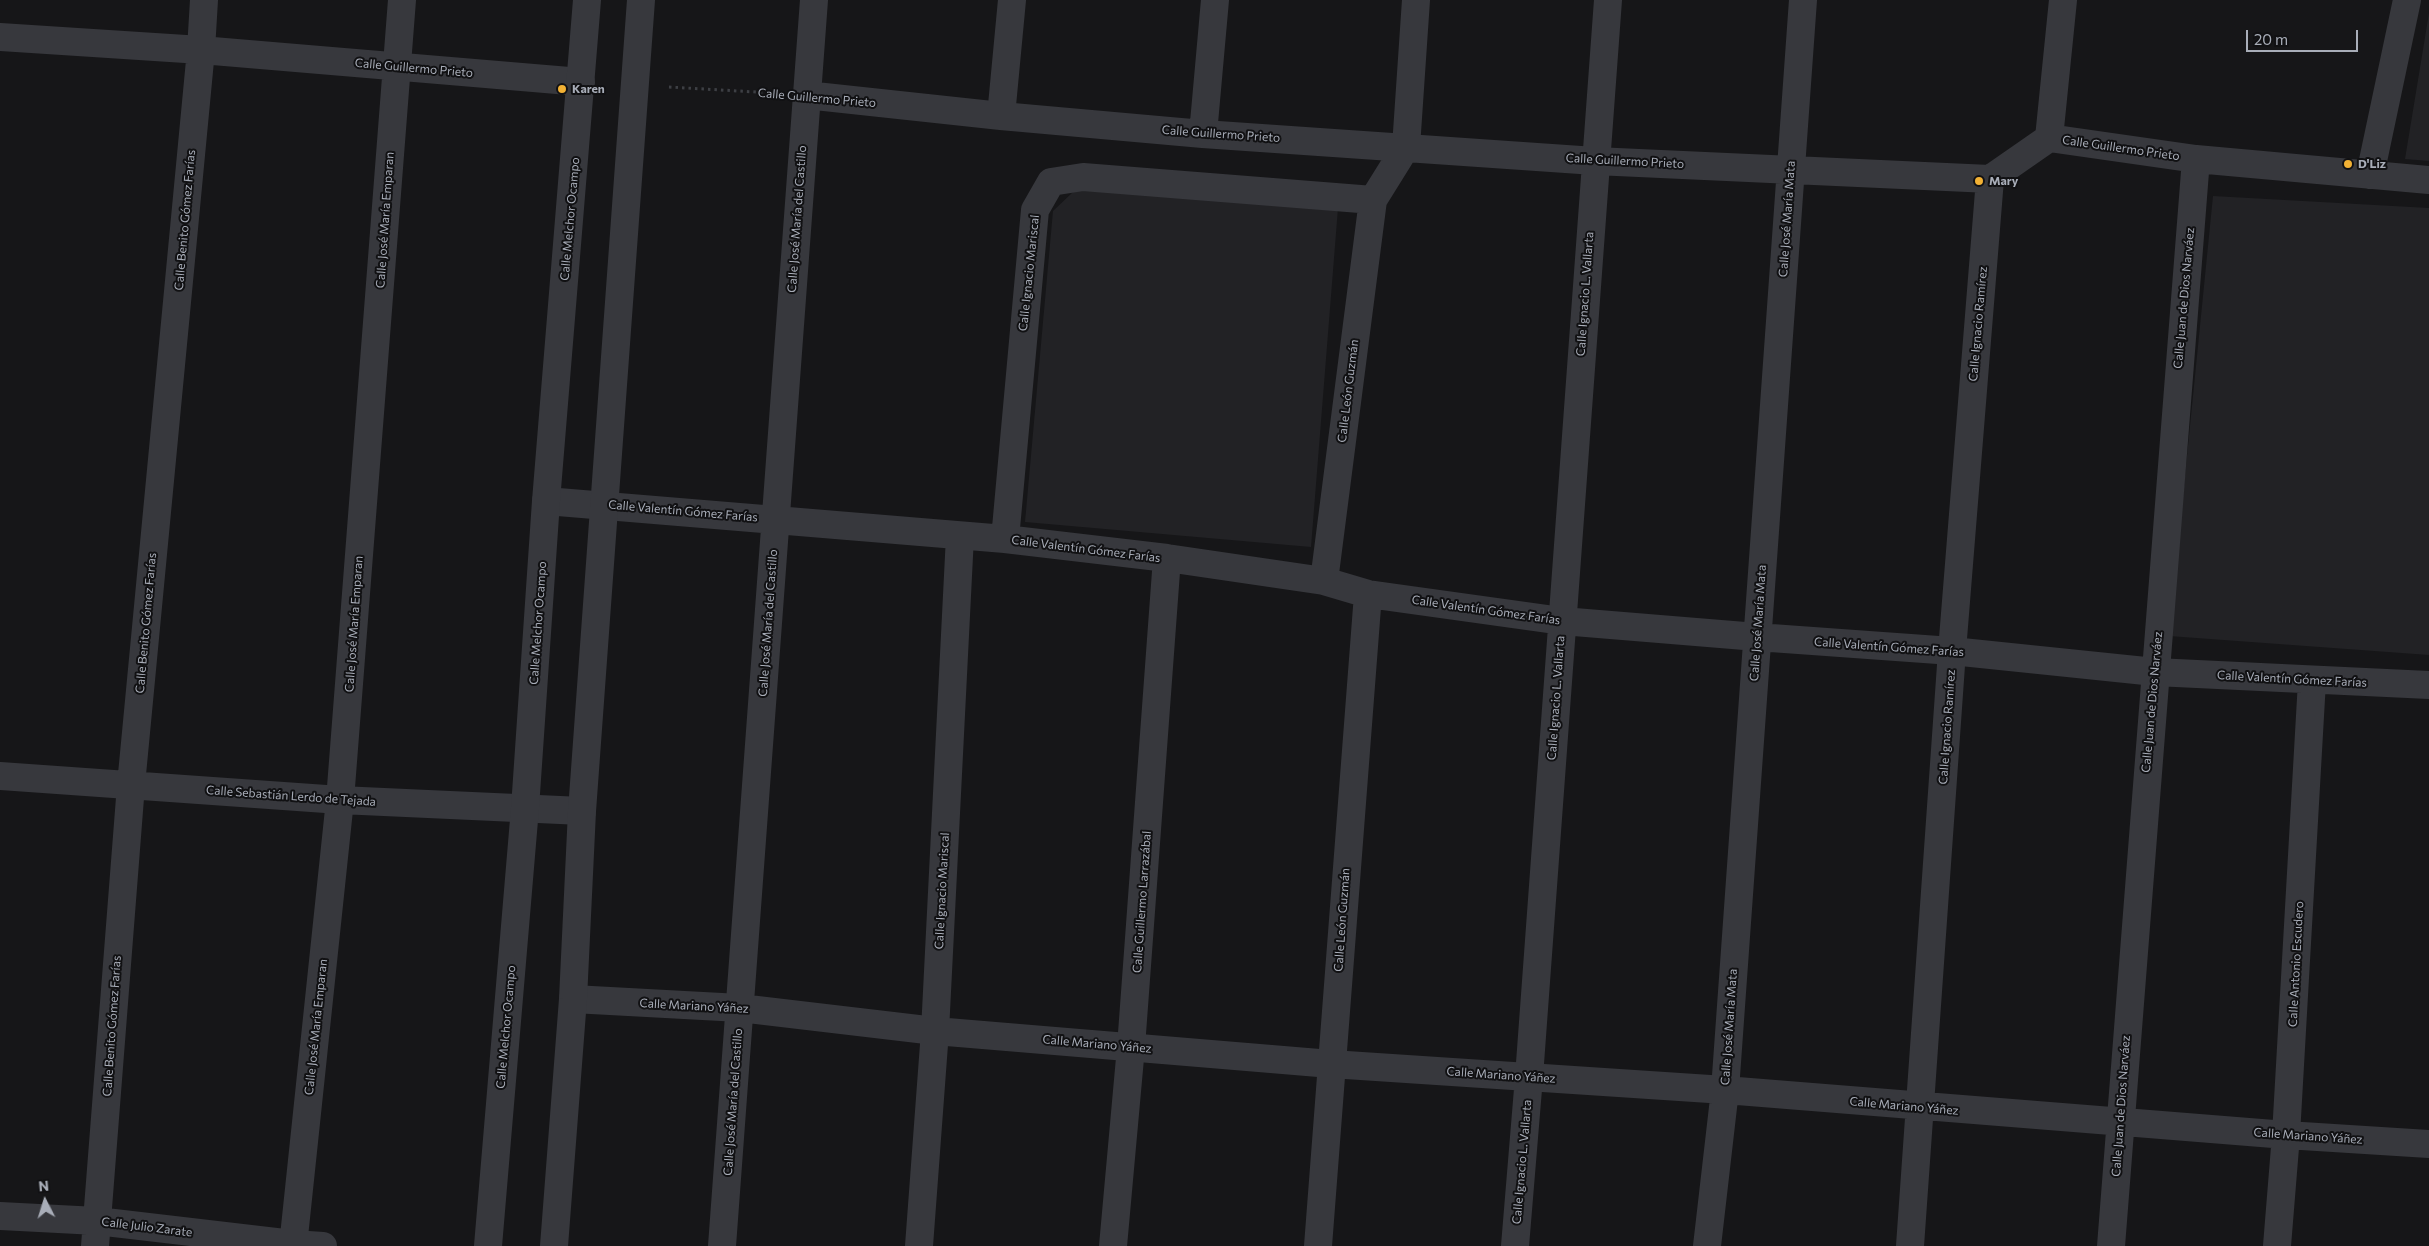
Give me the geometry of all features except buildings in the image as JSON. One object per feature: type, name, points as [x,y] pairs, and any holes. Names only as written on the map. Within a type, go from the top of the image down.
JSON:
[{"type":"street","name":"Calle Benito Gómez Farías","points":[[96,1234],[131,785],[201,50],[204,0]]},
{"type":"street","name":"Calle José María Emparan","points":[[293,1245],[340,800],[402,0]]},
{"type":"street","name":"Calle Melchor Ocampo","points":[[488,1246],[525,808],[546,501],[587,0]]},
{"type":"street","points":[[554,1246],[573,999],[582,811],[642,0]]},
{"type":"street","name":"Calle José María del Castillo","points":[[722,1246],[814,0]]},
{"type":"street","points":[[1001,116],[1012,0]]},
{"type":"street","points":[[1203,134],[1215,0]]},
{"type":"street","points":[[1373,200],[1406,147],[1416,0]]},
{"type":"street","name":"Calle Ignacio L. Vallarta","points":[[1514,1246],[1529,1077],[1608,0]]},
{"type":"street","name":"Calle José María Mata","points":[[1707,1246],[1725,1090],[1803,0]]},
{"type":"street","points":[[2050,138],[2063,0]]},
{"type":"street","points":[[2370,175],[2407,0]]},
{"type":"street","name":"Calle Guillermo Prieto","points":[[0,37],[201,50],[581,82]]},
{"type":"street","name":"Calle Guillermo Prieto","points":[[806,95],[1001,116],[1203,134],[1595,161],[1790,168],[1990,179],[2050,138],[2196,158],[2429,180]]},
{"type":"street","name":"Calle Juan de Dios Narváez","points":[[2111,1246],[2119,1122],[2196,158]]},
{"type":"street","name":"Calle Ignacio Mariscal","points":[[1004,539],[1035,210],[1051,182],[1082,177],[1373,200]]},
{"type":"street","name":"Calle Ignacio Ramírez","points":[[1910,1246],[1952,650],[1990,179]]},
{"type":"street","name":"Calle León Guzmán","points":[[1324,581],[1373,200]]},
{"type":"street","name":"Calle Valentín Gómez Farías","points":[[546,501],[1004,539],[1167,558],[1324,581],[1368,594],[1562,621],[1952,650],[2155,672],[2312,681],[2429,685]]},
{"type":"street","name":"Calle Ignacio Mariscal","points":[[919,1246],[935,1031],[960,536]]},
{"type":"street","name":"Calle Guillermo Larrazábal","points":[[1113,1246],[1131,1047],[1167,558]]},
{"type":"street","name":"Calle León Guzmán","points":[[1318,1246],[1368,594]]},
{"type":"street","name":"Calle Antonio Escudero","points":[[2277,1246],[2286,1135],[2312,681]]},
{"type":"street","name":"Calle Sebastián Lerdo de Tejada","points":[[0,776],[340,800],[582,811]]},
{"type":"street","name":"Calle Mariano Yáñez","points":[[573,999],[740,1008],[935,1031],[1331,1064],[1725,1090],[1920,1107],[2429,1144]]},
{"type":"street","name":"Calle Julio Zarate","points":[[0,1216],[96,1234],[323,1246]]},
{"type":"path","name":"Calle Guillermo Prieto","points":[[635,84],[806,95]]},
{"type":"shaded area","points":[[2429,13],[2429,161],[2405,159]]},
{"type":"shaded area","points":[[1079,189],[1338,208],[1311,547],[1025,522],[1053,211],[1073,192]]},
{"type":"shaded area","points":[[2213,196],[2429,208],[2429,655],[2169,636]]},
{"type":"place","name":"Karen","points":[[562,89]]},
{"type":"place","name":"D'Liz","points":[[2348,164]]},
{"type":"place","name":"Mary","points":[[1979,181]]}]
